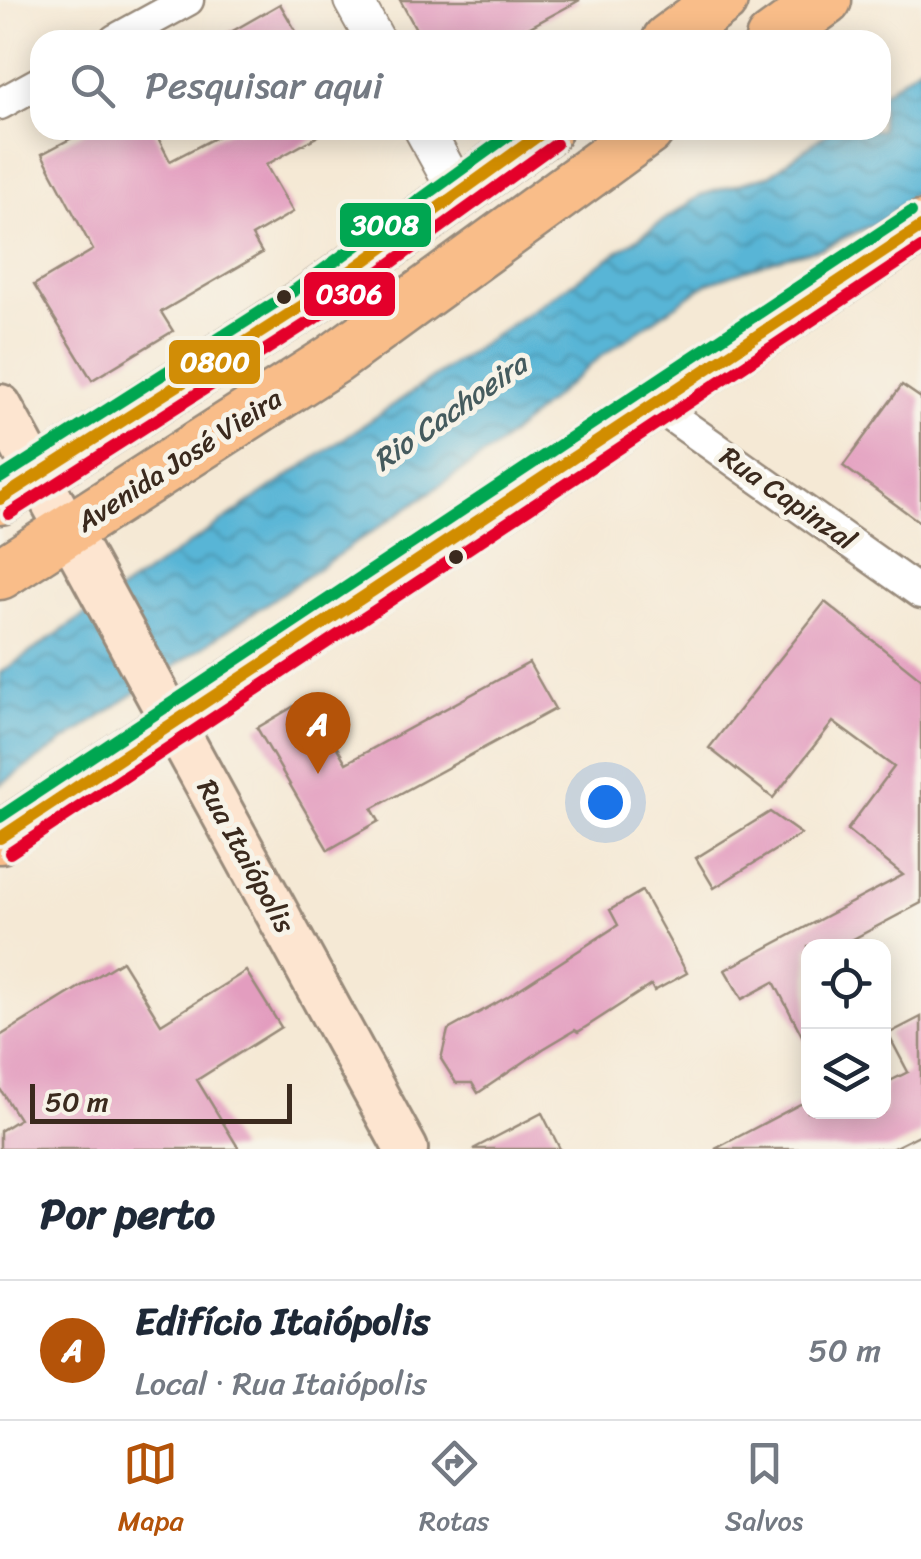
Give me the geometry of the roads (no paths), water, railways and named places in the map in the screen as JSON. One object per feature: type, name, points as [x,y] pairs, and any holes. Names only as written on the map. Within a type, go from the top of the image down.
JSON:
[{"type":"main road","points":[[682,30],[722,0]]},
{"type":"main road","points":[[785,30],[826,0]]},
{"type":"main road","points":[[19,487],[305,304],[533,140]]},
{"type":"main road","name":"Avenida José Vieira","points":[[0,574],[318,370],[634,140]]},
{"type":"main road","points":[[0,838],[165,707],[654,404],[921,227]]},
{"type":"main road","name":"Rua Itaiópolis","points":[[0,406],[19,487],[68,531],[406,1149]]},
{"type":"street","points":[[134,30],[188,0]]},
{"type":"street","points":[[352,0],[369,30]]},
{"type":"street","points":[[0,104],[30,88]]},
{"type":"street","points":[[430,140],[460,194]]},
{"type":"street","name":"Rua Capinzal","points":[[654,404],[921,593]]},
{"type":"water","name":"Rio Cachoeira","points":[[921,65],[921,189],[880,221],[823,248],[708,283],[600,357],[495,448],[0,785],[0,673],[701,195],[770,175],[817,140],[891,140],[891,87]]},
{"type":"place","name":"Edifício Itaiópolis","points":[[318,774]]}]
